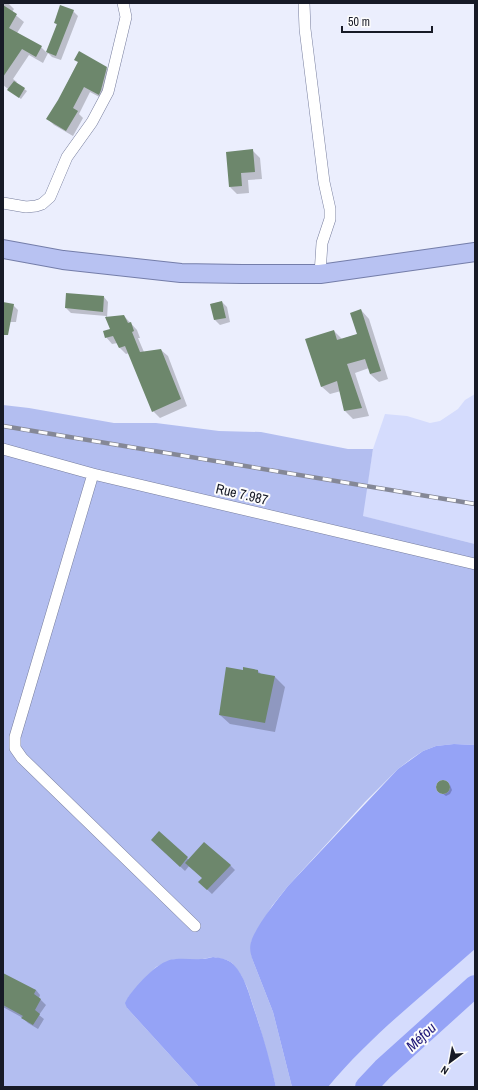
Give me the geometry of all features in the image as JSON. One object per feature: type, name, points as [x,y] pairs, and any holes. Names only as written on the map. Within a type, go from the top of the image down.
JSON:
[{"type":"highway","points":[[3,248],[63,260],[181,273],[320,274],[475,252]]},
{"type":"street","points":[[3,203],[26,207],[36,206],[42,204],[50,197],[67,157],[92,122],[108,92],[126,17],[123,3]]},
{"type":"street","points":[[304,3],[305,29],[323,174],[330,209],[330,219],[322,243],[320,274]]},
{"type":"street","name":"Rue 7.987","points":[[3,450],[92,474],[475,564]]},
{"type":"street","points":[[92,474],[15,737],[15,748],[22,758],[195,926]]},
{"type":"shaded area","points":[[475,394],[475,544],[362,516],[373,449],[385,414],[407,416],[430,423],[440,421],[458,409],[465,400]]},
{"type":"shaded area","points":[[3,405],[29,408],[114,423],[156,423],[219,431],[261,432],[348,449],[373,449],[363,516],[475,544],[475,745],[454,744],[436,746],[423,751],[398,769],[365,802],[288,886],[272,906],[251,942],[253,961],[273,1012],[292,1087],[276,1087],[259,1024],[247,987],[241,975],[232,963],[227,960],[213,957],[197,960],[174,959],[156,967],[128,997],[127,1008],[199,1087],[3,1087]]},
{"type":"shaded area","points":[[475,949],[475,1087],[328,1087],[380,1032]]},
{"type":"water","points":[[454,744],[475,745],[475,949],[380,1032],[328,1087],[292,1087],[273,1012],[250,950],[250,945],[257,928],[288,886],[398,769],[423,751],[436,746]]},
{"type":"water","points":[[213,957],[231,962],[244,980],[269,1058],[276,1087],[199,1087],[127,1008],[125,1003],[132,992],[149,973],[163,963],[176,959],[199,959]]},
{"type":"pier","points":[[443,780],[448,782],[450,787],[448,792],[443,794],[438,792],[436,787],[438,782]]},
{"type":"building","points":[[3,5],[17,14],[9,28],[42,46],[36,57],[22,49],[3,77]]},
{"type":"building","points":[[60,5],[74,10],[56,56],[46,52],[57,24],[54,23]]},
{"type":"building","points":[[79,51],[107,67],[99,95],[84,87],[73,108],[78,111],[66,131],[46,119],[78,62],[74,60]]},
{"type":"building","points":[[14,81],[25,88],[19,98],[7,90]]},
{"type":"building","points":[[253,149],[255,172],[241,173],[242,186],[229,187],[226,152]]},
{"type":"building","points":[[66,293],[104,296],[103,312],[65,308]]},
{"type":"building","points":[[222,301],[226,318],[214,320],[210,304]]},
{"type":"building","points":[[3,302],[14,304],[8,335],[3,335]]},
{"type":"building","points":[[361,309],[381,371],[370,374],[365,359],[347,364],[362,408],[344,411],[337,381],[321,387],[305,339],[334,330],[337,340],[357,334],[350,313]]},
{"type":"building","points":[[124,315],[128,323],[131,322],[134,331],[132,332],[140,352],[161,349],[181,399],[152,412],[125,346],[119,348],[113,336],[105,338],[103,331],[110,329],[105,317]]},
{"type":"building","points":[[226,667],[243,670],[243,667],[258,670],[258,673],[275,676],[265,723],[219,715]]},
{"type":"building","points":[[443,780],[448,782],[450,787],[448,792],[443,794],[438,792],[436,787],[438,782]]},
{"type":"building","points":[[159,831],[188,857],[180,867],[151,840]]},
{"type":"building","points":[[204,842],[231,865],[207,890],[198,882],[202,878],[185,863]]},
{"type":"building","points":[[3,973],[36,990],[34,994],[41,999],[35,1010],[40,1014],[33,1025],[21,1018],[23,1016],[3,1005]]},
{"type":"waterway","name":"Méfou","points":[[366,1087],[383,1069],[475,986]]},
{"type":"railway","points":[[3,426],[475,504]]}]
